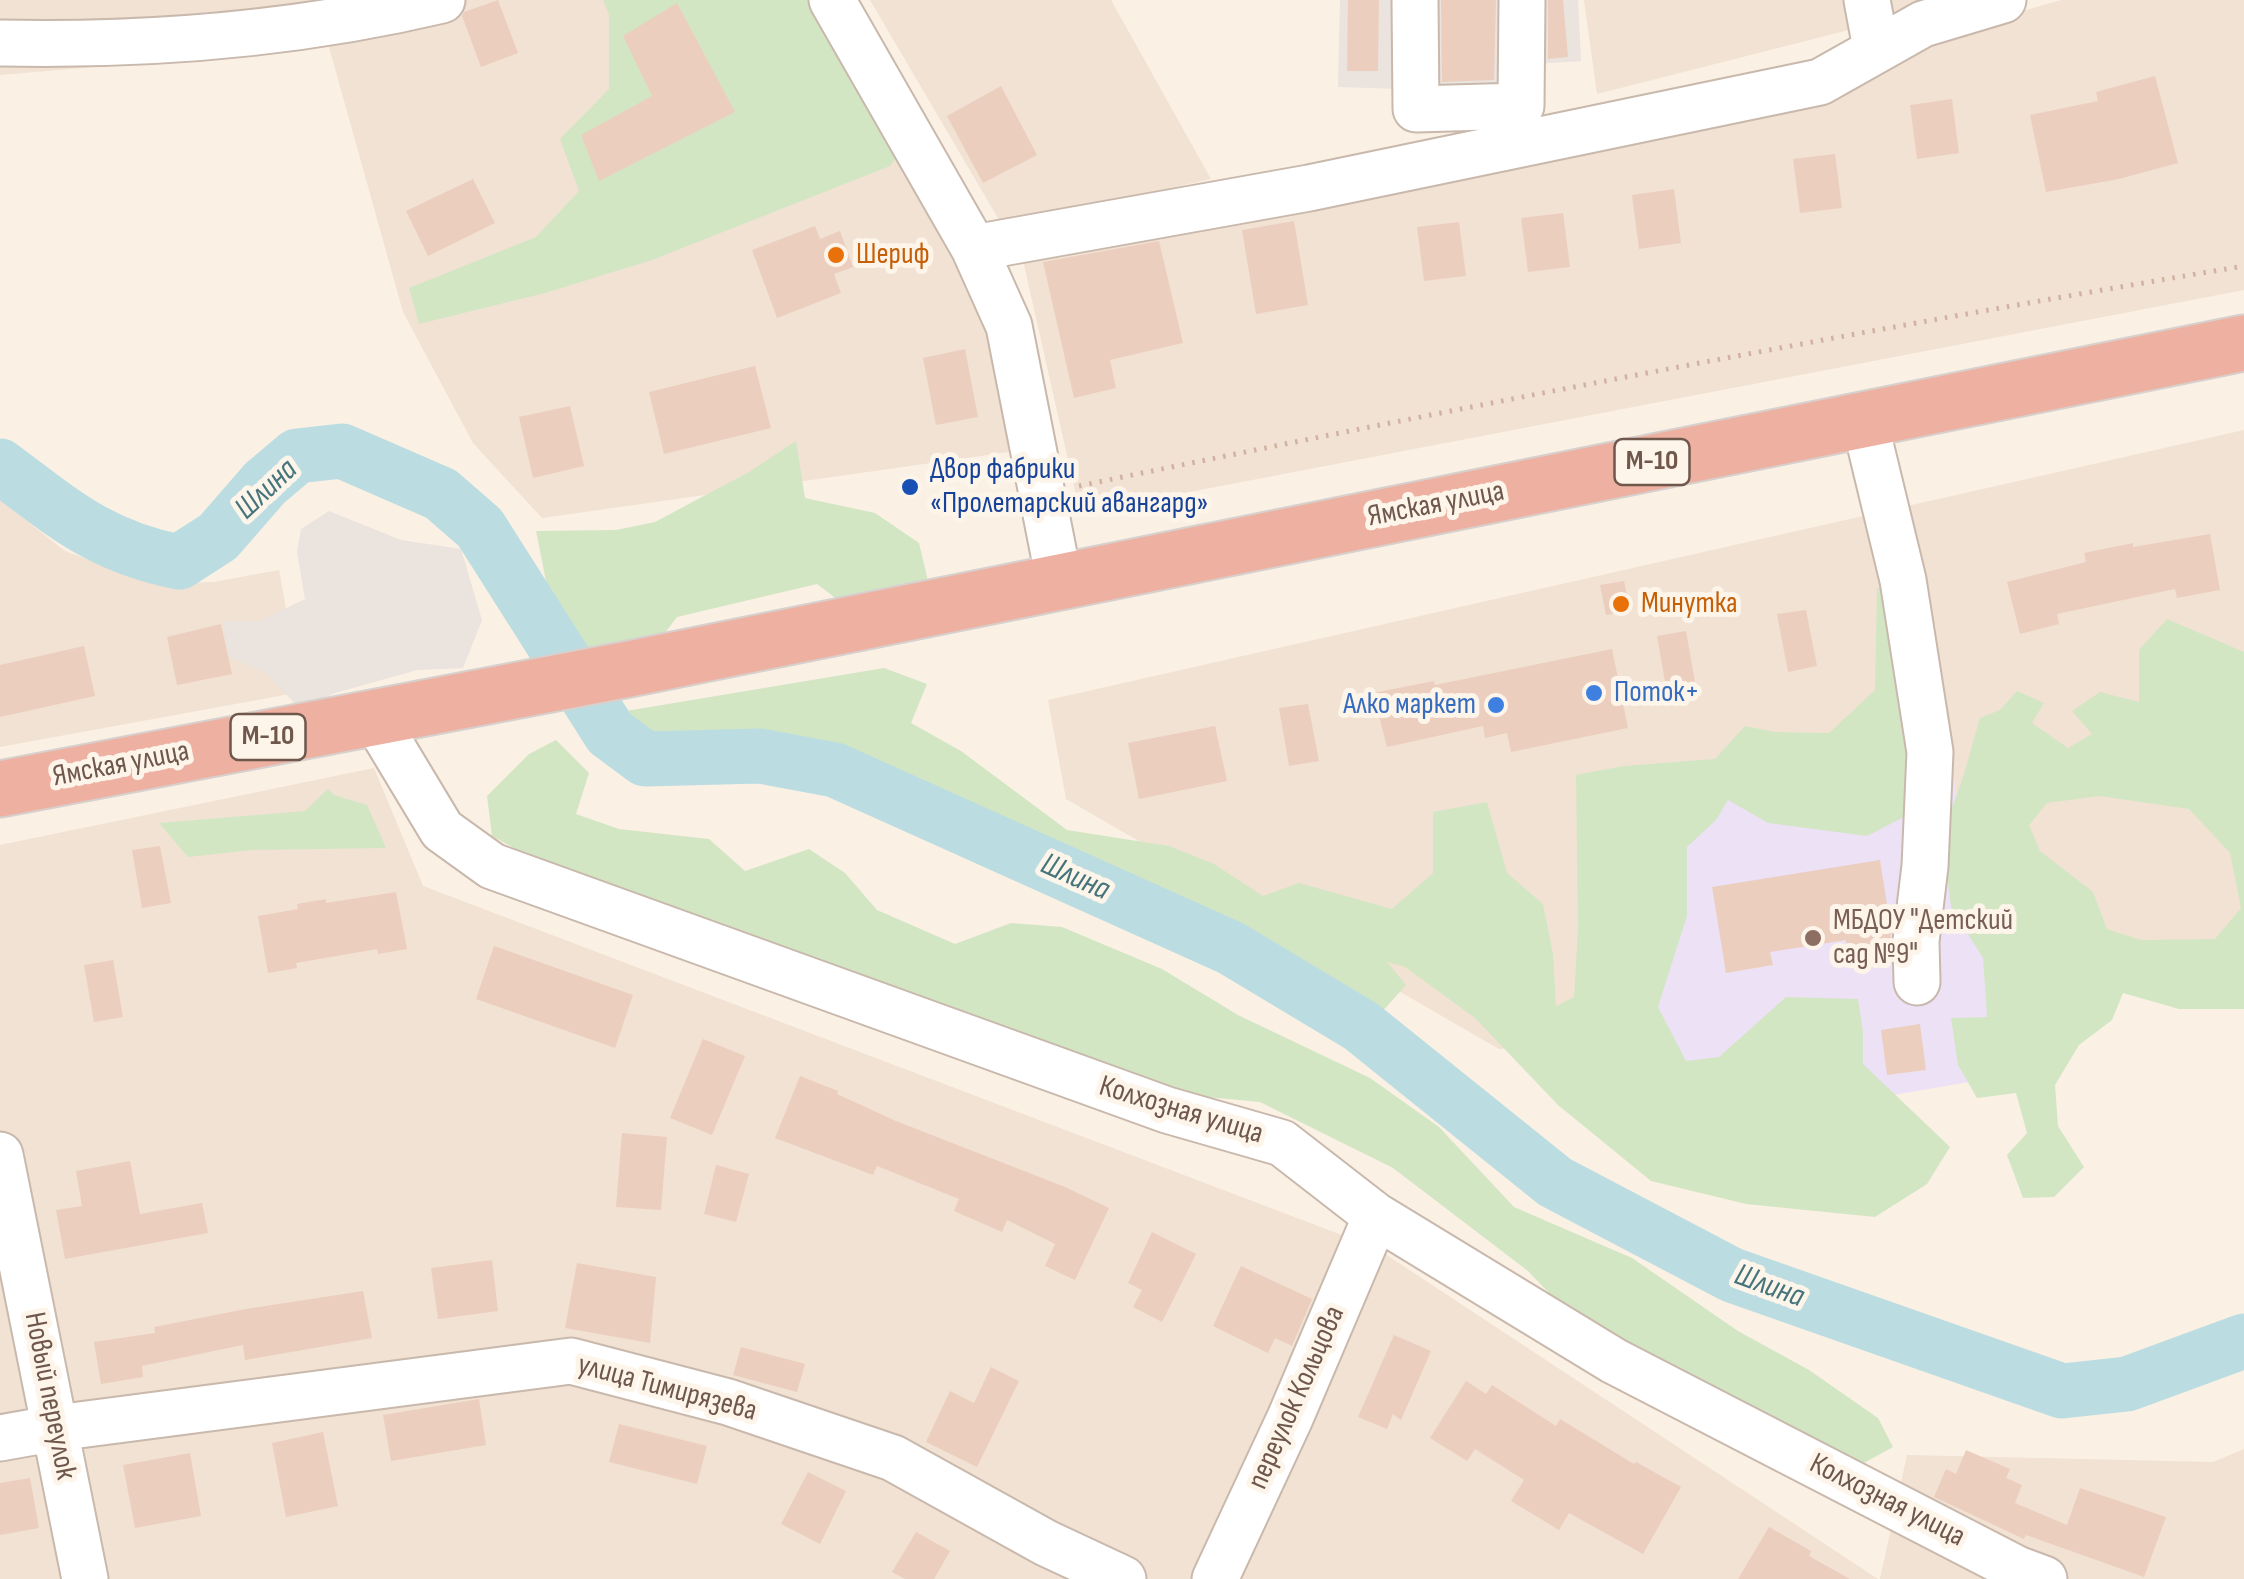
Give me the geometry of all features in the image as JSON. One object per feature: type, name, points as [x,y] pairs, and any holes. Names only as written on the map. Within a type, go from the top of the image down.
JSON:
[{"type":"highway","name":"Ямская улица","points":[[0,789],[629,669],[2244,343]]},
{"type":"street","points":[[0,43],[71,44],[251,32],[351,19],[442,0]]},
{"type":"street","points":[[832,0],[974,248],[1009,326],[1059,580]]},
{"type":"street","points":[[1415,0],[1416,166]]},
{"type":"street","points":[[1416,109],[1521,106],[1522,0]]},
{"type":"street","points":[[1867,0],[1876,48]]},
{"type":"street","points":[[974,248],[1416,166],[1820,82],[1922,24],[2003,0]]},
{"type":"street","points":[[1864,420],[1904,580],[1930,752],[1925,866],[1916,940],[1917,982]]},
{"type":"street","name":"Колхозная улица","points":[[374,717],[442,830],[492,866],[1167,1110],[1282,1143],[1376,1216],[1614,1361],[2044,1579]]},
{"type":"street","name":"Новый переулок","points":[[0,1155],[84,1579]]},
{"type":"street","name":"переулок Кольцова","points":[[1215,1579],[1290,1418],[1376,1216]]},
{"type":"street","name":"улица Тимирязева","points":[[0,1438],[571,1361],[728,1402],[893,1458],[1046,1543],[1123,1579]]},
{"type":"path","points":[[1042,493],[1500,400],[1997,307],[2244,266]]},
{"type":"shaded area","points":[[0,0],[812,0],[994,327],[1016,451],[542,518],[473,443],[403,312],[329,47],[0,75]]},
{"type":"shaded area","points":[[870,0],[1111,0],[1211,179],[1002,225]]},
{"type":"shaded area","points":[[1340,0],[1578,0],[1581,61],[1502,66],[1501,92],[1338,87]]},
{"type":"shaded area","points":[[1584,0],[1967,0],[1597,94]]},
{"type":"shaded area","points":[[2061,0],[2244,0],[2244,290],[1080,513],[1020,247],[1437,174],[1857,88],[1931,37]]},
{"type":"shaded area","points":[[2244,430],[2244,967],[1499,1049],[1066,799],[1048,700]]},
{"type":"shaded area","points":[[0,500],[65,551],[154,584],[214,582],[279,570],[301,692],[0,747]]},
{"type":"shaded area","points":[[329,511],[401,540],[461,549],[482,620],[463,668],[417,670],[335,693],[300,709],[266,673],[227,656],[223,621],[260,621],[305,599],[297,552],[301,529]]},
{"type":"shaded area","name":"МБДОУ \"Детский сад №9\"","points":[[1948,744],[2004,1076],[1678,1132],[1622,800]]},
{"type":"shaded area","points":[[374,768],[423,886],[1376,1248],[1878,1579],[0,1579],[0,845]]},
{"type":"shaded area","points":[[2244,1449],[2244,1579],[1880,1579],[1907,1455],[2213,1462]]},
{"type":"green space","points":[[603,0],[811,0],[899,154],[890,166],[652,260],[545,293],[419,324],[409,288],[536,237],[579,191],[560,139],[609,89],[609,15]]},
{"type":"green space","points":[[796,441],[805,498],[875,513],[919,543],[928,581],[842,603],[817,584],[677,617],[655,646],[584,656],[553,616],[536,531],[616,530],[655,522],[749,472]]},
{"type":"green space","points":[[1877,588],[1891,590],[1917,752],[1906,816],[1867,836],[1768,823],[1728,800],[1716,820],[1687,847],[1687,916],[1658,1007],[1686,1061],[1719,1057],[1786,997],[1858,999],[1863,1064],[1950,1147],[1927,1184],[1875,1217],[1746,1204],[1651,1181],[1558,1105],[1475,1018],[1405,967],[1387,962],[1406,985],[1381,1013],[1164,898],[1061,857],[863,765],[797,739],[649,749],[620,712],[884,668],[927,684],[911,723],[961,751],[1067,830],[1169,846],[1214,864],[1263,896],[1299,883],[1392,909],[1433,873],[1433,812],[1487,802],[1507,873],[1543,904],[1553,954],[1556,1006],[1574,997],[1578,930],[1576,775],[1623,766],[1715,759],[1745,726],[1775,732],[1829,733],[1875,690]]},
{"type":"green space","points":[[2167,619],[2244,652],[2244,1009],[2179,1009],[2123,993],[2112,1020],[2079,1045],[2055,1085],[2058,1126],[2084,1167],[2054,1197],[2023,1198],[2007,1155],[2027,1133],[2016,1093],[1977,1098],[1958,1065],[1951,1018],[1987,1017],[1983,958],[1951,907],[1942,836],[1980,718],[2000,710],[2017,691],[2044,703],[2032,723],[2068,748],[2092,734],[2072,711],[2100,692],[2139,702],[2139,650]],"holes":[[[2099,796],[2189,809],[2230,853],[2241,908],[2215,939],[2141,940],[2107,929],[2093,892],[2040,851],[2029,825],[2047,803]]]},
{"type":"green space","points":[[556,740],[589,773],[576,814],[619,829],[709,839],[745,871],[809,849],[845,873],[877,910],[955,944],[1011,923],[1062,927],[1162,969],[1238,1015],[1370,1078],[1439,1127],[1514,1207],[1632,1258],[1738,1331],[1809,1370],[1878,1418],[1893,1447],[1864,1463],[1816,1451],[1572,1317],[1528,1271],[1393,1168],[1260,1102],[1142,1091],[538,861],[492,836],[487,796],[529,754]]},
{"type":"green space","points":[[328,789],[334,795],[367,805],[386,848],[252,850],[188,857],[159,823],[305,811]]},
{"type":"building","points":[[498,0],[518,53],[481,67],[462,16]]},
{"type":"building","points":[[1348,0],[1379,0],[1378,71],[1347,71]]},
{"type":"building","points":[[1441,0],[1496,0],[1494,80],[1442,82]]},
{"type":"building","points":[[1548,0],[1563,0],[1568,57],[1548,59]]},
{"type":"building","points":[[677,3],[735,112],[599,181],[581,135],[652,96],[623,36]]},
{"type":"building","points":[[2155,76],[2178,163],[2046,192],[2030,115],[2098,101],[2096,92]]},
{"type":"building","points":[[1001,86],[1037,155],[983,183],[947,116]]},
{"type":"building","points":[[1952,99],[1959,153],[1917,159],[1910,105]]},
{"type":"building","points":[[1835,154],[1842,208],[1800,213],[1793,159]]},
{"type":"building","points":[[473,179],[495,223],[428,256],[406,211]]},
{"type":"building","points":[[1674,189],[1681,243],[1639,249],[1632,195]]},
{"type":"building","points":[[1563,213],[1570,267],[1528,272],[1521,218]]},
{"type":"building","points":[[1294,221],[1308,305],[1256,314],[1242,230]]},
{"type":"building","points":[[1459,222],[1466,276],[1424,281],[1417,227]]},
{"type":"building","points":[[815,226],[820,239],[840,231],[853,267],[834,274],[841,293],[777,318],[752,250]]},
{"type":"building","points":[[1159,241],[1183,343],[1110,360],[1116,388],[1074,398],[1043,262]]},
{"type":"building","points":[[965,349],[978,417],[936,425],[923,358]]},
{"type":"building","points":[[755,366],[771,428],[664,454],[649,392]]},
{"type":"building","points":[[570,406],[584,466],[533,478],[519,417]]},
{"type":"building","points":[[2210,534],[2220,590],[2177,598],[2175,589],[2057,614],[2059,624],[2020,634],[2007,582],[2086,562],[2084,553]]},
{"type":"building","points":[[1624,581],[1630,611],[1606,615],[1600,585]]},
{"type":"building","points":[[1806,610],[1817,666],[1788,672],[1777,614]]},
{"type":"building","points":[[221,624],[232,674],[177,685],[167,637]]},
{"type":"building","points":[[1686,631],[1696,688],[1667,693],[1657,636]]},
{"type":"building","points":[[84,646],[95,696],[0,717],[0,665]]},
{"type":"building","points":[[1612,649],[1628,728],[1511,752],[1507,733],[1485,738],[1483,726],[1387,747],[1373,693],[1434,681],[1435,685]]},
{"type":"building","points":[[1308,704],[1319,761],[1289,766],[1279,708]]},
{"type":"building","points":[[1215,726],[1227,781],[1139,799],[1128,743]]},
{"type":"building","points":[[160,846],[171,903],[142,908],[132,850]]},
{"type":"building","points":[[1880,860],[1890,944],[1847,950],[1846,940],[1770,952],[1773,965],[1726,973],[1712,887]]},
{"type":"building","points":[[396,892],[407,949],[378,954],[377,949],[296,963],[297,968],[268,973],[258,916],[298,909],[297,904]]},
{"type":"building","points":[[494,946],[633,995],[615,1048],[476,999]]},
{"type":"building","points":[[113,960],[123,1017],[94,1022],[84,965]]},
{"type":"building","points":[[1920,1024],[1926,1070],[1887,1075],[1881,1030]]},
{"type":"building","points":[[703,1039],[745,1056],[712,1135],[670,1118]]},
{"type":"building","points":[[800,1076],[896,1121],[1109,1208],[1075,1280],[1045,1266],[1055,1244],[1007,1220],[1002,1232],[954,1211],[959,1199],[877,1166],[873,1175],[775,1138]]},
{"type":"building","points":[[622,1133],[667,1137],[661,1210],[616,1207]]},
{"type":"building","points":[[130,1161],[140,1214],[202,1203],[208,1233],[65,1259],[56,1210],[82,1206],[76,1171]]},
{"type":"building","points":[[716,1165],[749,1174],[736,1222],[704,1214]]},
{"type":"building","points":[[1152,1232],[1196,1254],[1162,1322],[1133,1307],[1142,1290],[1128,1283]]},
{"type":"building","points":[[492,1260],[498,1311],[438,1319],[431,1268]]},
{"type":"building","points":[[577,1263],[656,1277],[650,1343],[565,1328]]},
{"type":"building","points":[[1241,1266],[1312,1299],[1292,1346],[1275,1338],[1268,1353],[1213,1326]]},
{"type":"building","points":[[363,1291],[372,1338],[245,1360],[243,1345],[142,1366],[143,1377],[101,1384],[94,1342],[155,1333],[154,1327],[246,1309]]},
{"type":"building","points":[[1394,1335],[1431,1351],[1401,1420],[1393,1414],[1387,1429],[1358,1417]]},
{"type":"building","points":[[741,1347],[805,1364],[797,1392],[733,1375]]},
{"type":"building","points":[[991,1367],[1019,1381],[977,1467],[926,1442],[950,1391],[974,1403]]},
{"type":"building","points":[[1466,1381],[1486,1394],[1492,1385],[1556,1426],[1560,1419],[1681,1487],[1643,1554],[1569,1513],[1559,1530],[1511,1501],[1524,1480],[1475,1449],[1467,1461],[1430,1438]]},
{"type":"building","points":[[479,1399],[486,1445],[391,1461],[383,1415]]},
{"type":"building","points":[[619,1424],[707,1446],[697,1484],[609,1462]]},
{"type":"building","points":[[323,1432],[338,1506],[286,1517],[272,1443]]},
{"type":"building","points":[[1966,1450],[2010,1469],[2006,1478],[2022,1485],[2015,1503],[2067,1525],[2080,1488],[2166,1517],[2144,1577],[2026,1535],[2024,1539],[1934,1497],[1946,1469],[1956,1474]]},
{"type":"building","points":[[190,1453],[201,1516],[135,1528],[123,1465]]},
{"type":"building","points":[[808,1472],[846,1491],[820,1544],[781,1524]]},
{"type":"building","points":[[30,1478],[39,1528],[0,1535],[0,1483]]},
{"type":"building","points":[[1769,1527],[1811,1551],[1809,1556],[1850,1579],[1738,1579]]},
{"type":"building","points":[[916,1532],[950,1551],[934,1579],[905,1579],[892,1572]]},
{"type":"waterway","name":"Шлина","points":[[0,466],[83,526],[126,547],[179,562],[218,537],[265,483],[297,456],[342,451],[441,494],[480,528],[610,733],[645,759],[760,756],[835,770],[1231,948],[1361,1026],[1555,1182],[1732,1275],[2062,1391],[2127,1384],[2244,1341]]},
{"type":"place","name":"Шериф","points":[[836,255]]},
{"type":"place","name":"Двор фабрики «Пролетарский авангард»","points":[[910,487]]},
{"type":"place","name":"Минутка","points":[[1621,604]]},
{"type":"place","name":"Поток+","points":[[1594,693]]},
{"type":"place","name":"Алко маркет","points":[[1496,705]]},
{"type":"place","name":"МБДОУ \"Детский сад №9\"","points":[[1813,938]]}]
